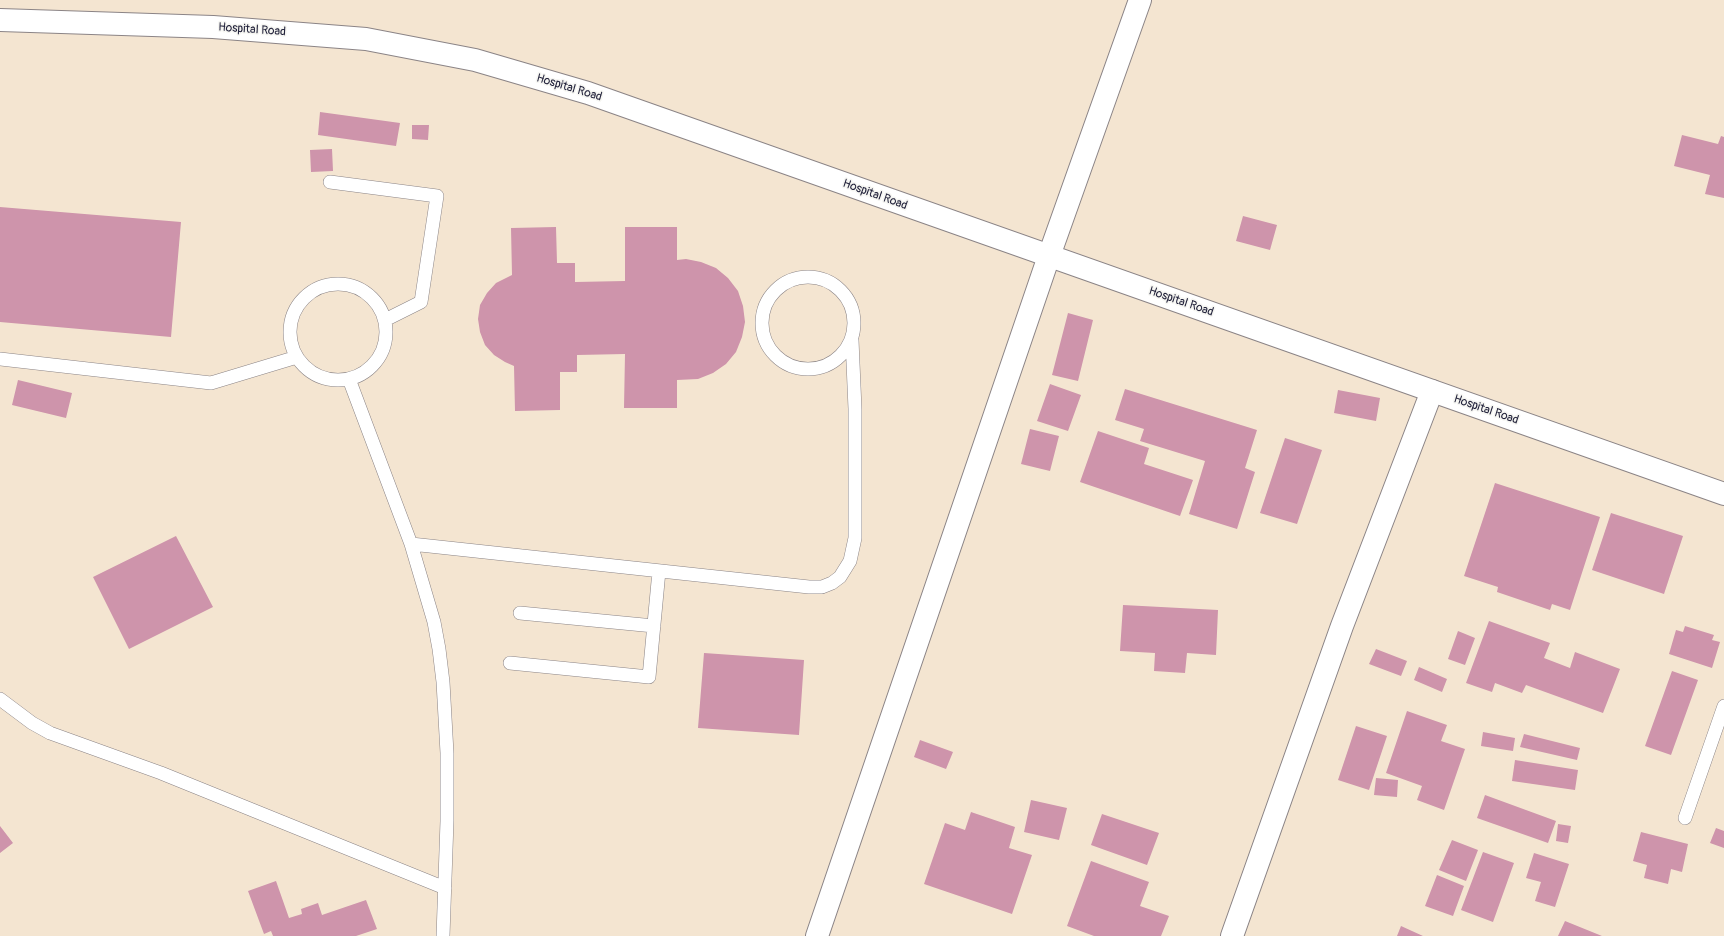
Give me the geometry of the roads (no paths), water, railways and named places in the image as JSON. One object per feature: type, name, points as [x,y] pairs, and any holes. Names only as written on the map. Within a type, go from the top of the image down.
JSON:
[{"type":"street","points":[[817,936],[1049,256],[1140,0]]},
{"type":"street","name":"Hospital Road","points":[[0,20],[214,27],[366,39],[475,60],[588,93],[1724,494]]},
{"type":"street","points":[[1232,936],[1342,626],[1432,391]]},
{"type":"lane","points":[[330,182],[437,196],[422,302],[385,320]]},
{"type":"lane","points":[[411,544],[809,587],[822,587],[832,583],[840,577],[850,561],[854,538],[855,408],[852,340],[855,325],[853,309],[845,294],[833,284],[818,278],[802,277],[786,283],[774,292],[765,306],[762,322],[764,338],[772,352],[784,363],[799,369],[815,369],[831,364],[843,354],[852,340]]},
{"type":"lane","points":[[342,283],[356,287],[369,295],[379,306],[385,320],[386,336],[383,350],[375,363],[363,373],[349,379],[334,380],[319,376],[306,369],[297,357],[291,343],[289,328],[293,313],[301,300],[312,290],[327,285],[342,283]]},
{"type":"lane","points":[[0,359],[211,383],[297,357]]},
{"type":"lane","points":[[349,379],[411,544],[434,622],[439,649],[443,682],[447,788],[443,936]]},
{"type":"lane","points":[[510,663],[649,677],[659,571]]},
{"type":"lane","points":[[520,613],[654,626]]},
{"type":"lane","points":[[0,699],[32,723],[50,733],[161,773],[445,888]]},
{"type":"lane","points":[[1685,818],[1724,706]]}]
